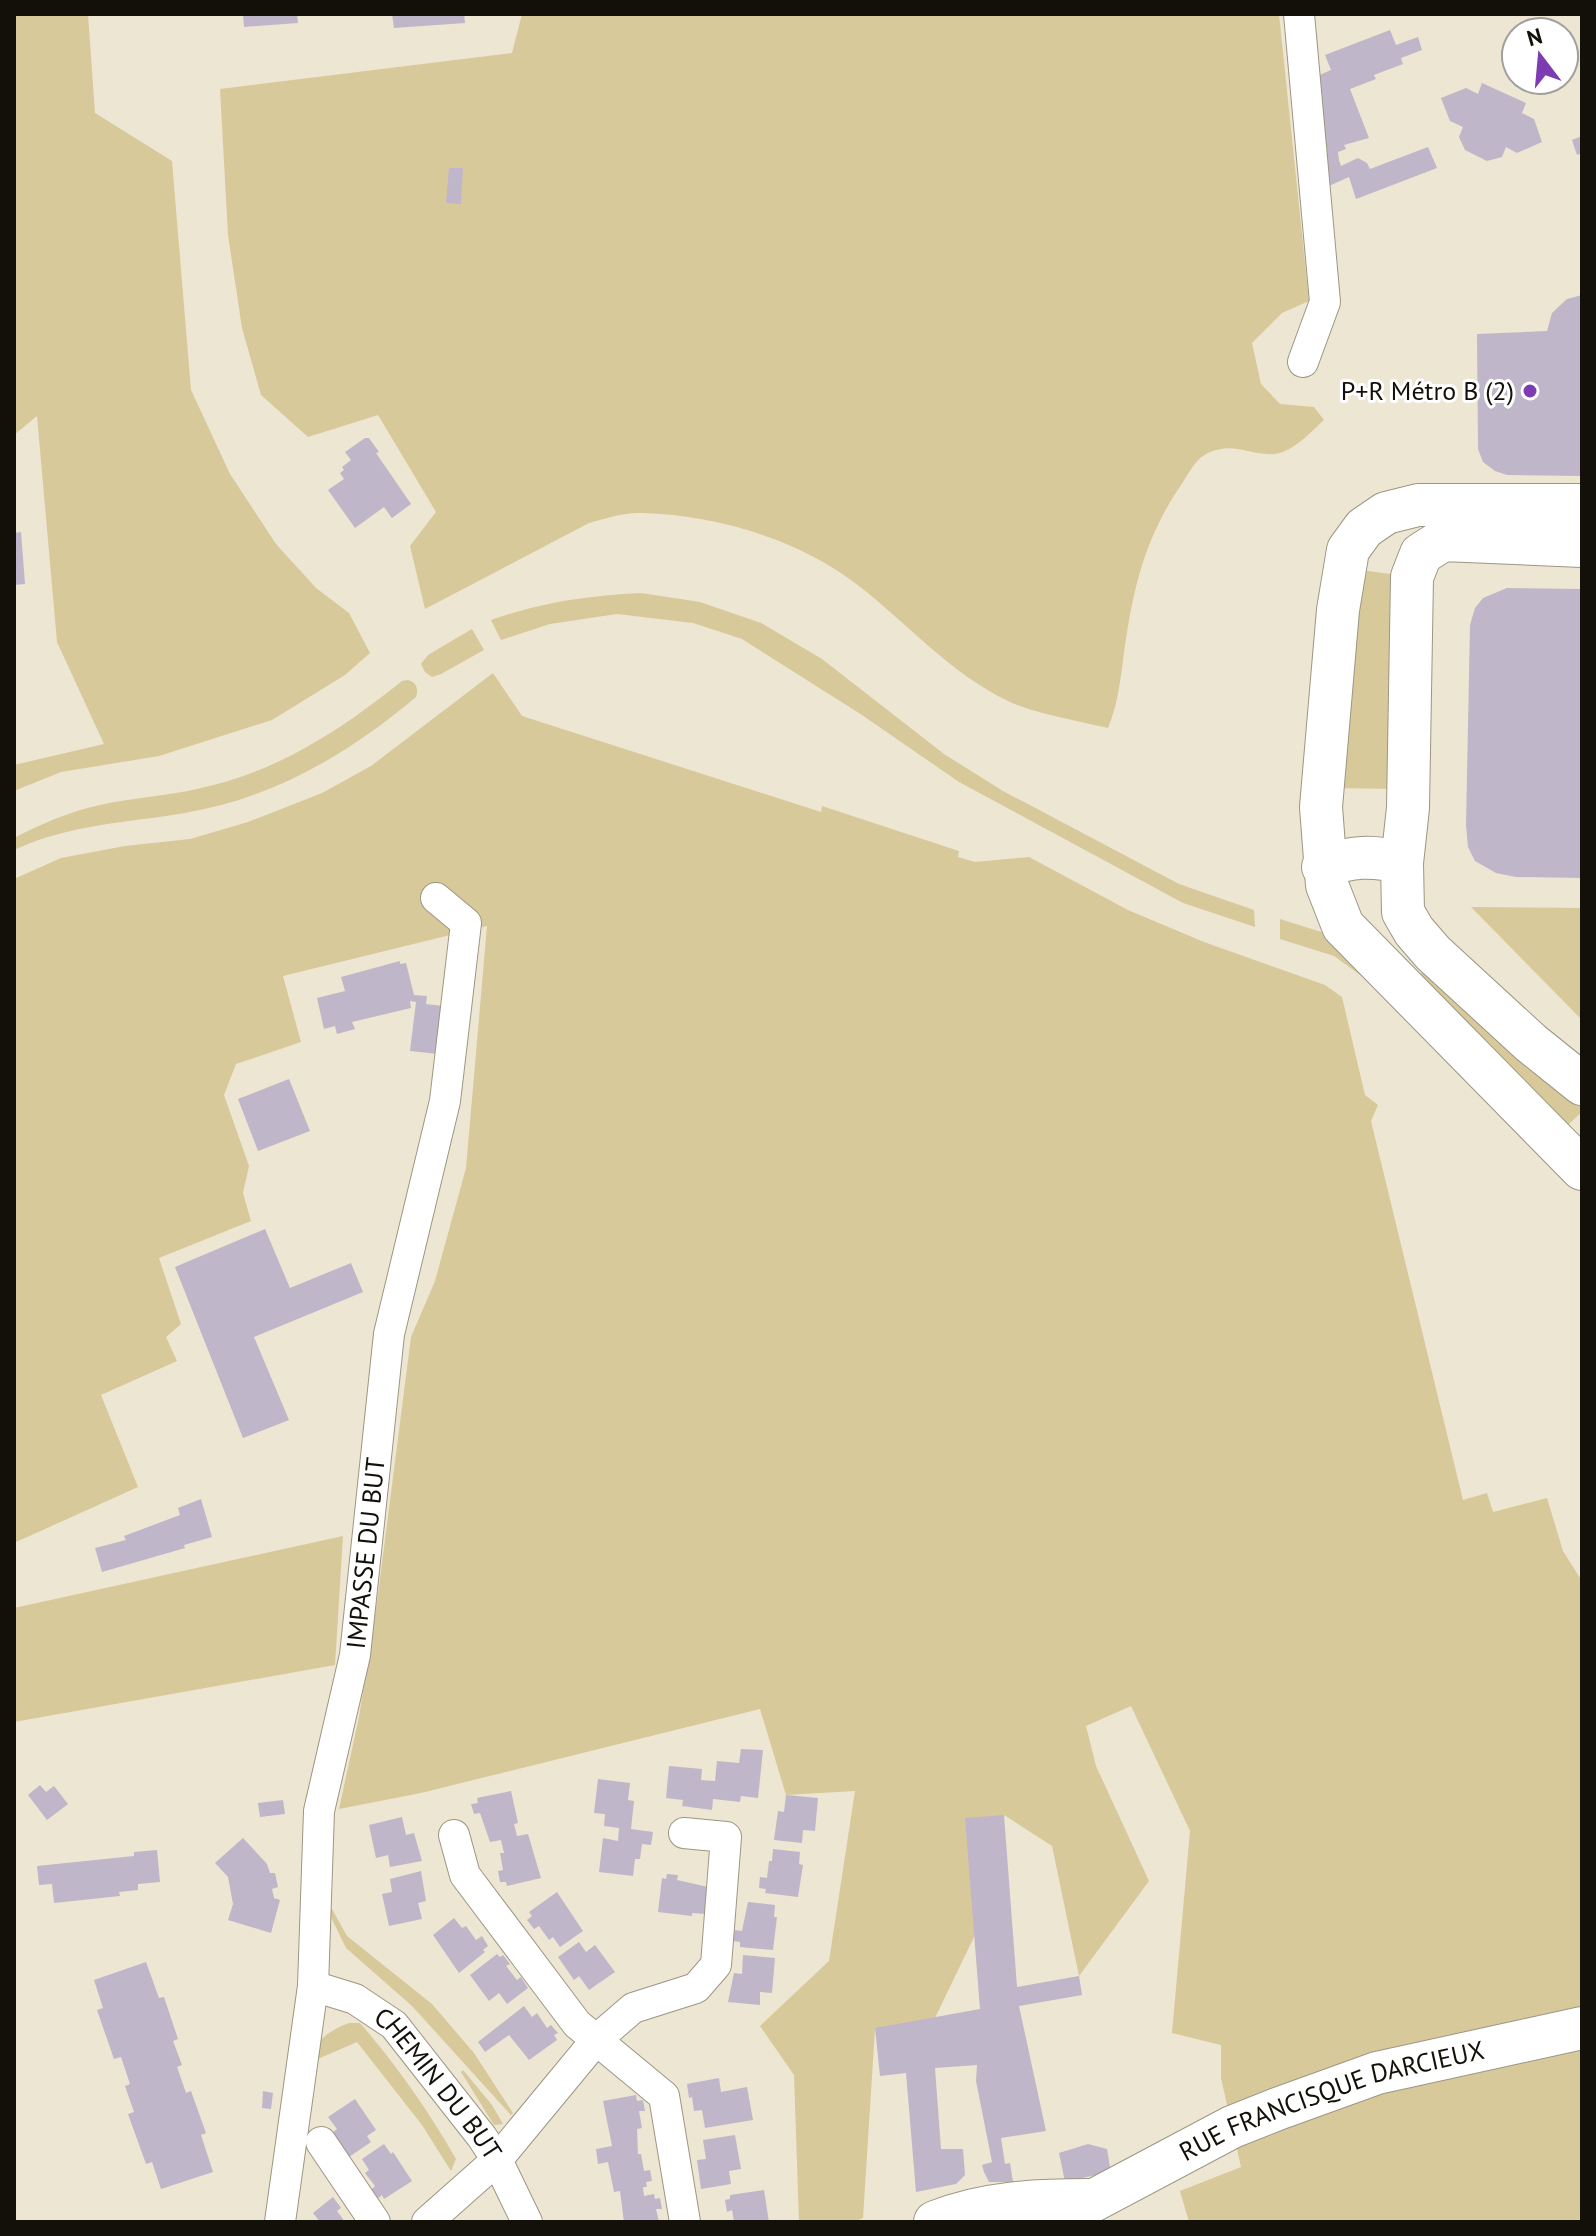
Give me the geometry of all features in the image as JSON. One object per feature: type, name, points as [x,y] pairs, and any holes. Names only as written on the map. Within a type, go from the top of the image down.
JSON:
[{"type":"street","points":[[1299,14],[1325,302],[1303,362]]},
{"type":"street","points":[[1582,505],[1418,505],[1386,513],[1364,528],[1348,550],[1338,610],[1321,807],[1323,867],[1343,926],[1582,1169]]},
{"type":"street","points":[[1582,546],[1443,540],[1421,554],[1412,577],[1408,808],[1402,863],[1403,912],[1414,931],[1433,953],[1531,1043],[1582,1084]]},
{"type":"street","points":[[1323,867],[1366,856],[1379,856],[1402,863]]},
{"type":"street","name":"IMPASSE DU BUT","points":[[280,2222],[313,1986],[319,1811],[355,1655],[389,1334],[445,1101],[466,923],[436,898]]},
{"type":"street","points":[[1343,926],[1365,927],[1403,912]]},
{"type":"street","points":[[427,2222],[497,2160],[597,2039],[633,2008],[696,1988],[716,1965],[726,1837],[684,1833]]},
{"type":"street","points":[[454,1835],[465,1875],[577,2024],[664,2096],[685,2222]]},
{"type":"street","name":"CHEMIN DU BUT","points":[[313,1986],[355,1999],[394,2025],[482,2137],[497,2160],[527,2222]]},
{"type":"street","name":"RUE FRANCISQUE DARCIEUX","points":[[935,2222],[956,2214],[1047,2215],[1091,2200],[1232,2127],[1377,2073],[1582,2028]]},
{"type":"street","points":[[321,2142],[375,2222]]},
{"type":"shaded area","points":[[14,14],[88,14],[95,113],[172,161],[191,390],[230,474],[276,544],[316,588],[349,613],[370,653],[345,675],[272,720],[159,756],[61,772],[14,791],[14,765],[104,744],[57,642],[37,416],[14,435]]},
{"type":"shaded area","points":[[522,14],[1279,14],[1309,301],[1282,313],[1252,343],[1261,384],[1280,404],[1314,407],[1324,420],[1288,450],[1265,454],[1222,449],[1203,456],[1191,469],[1159,522],[1144,559],[1130,618],[1118,695],[1108,728],[1043,713],[1008,701],[949,663],[859,586],[811,555],[757,533],[700,519],[636,513],[589,523],[425,609],[410,546],[436,512],[378,415],[308,437],[261,395],[242,328],[228,235],[220,89],[512,53]]},
{"type":"shaded area","points":[[1361,570],[1397,575],[1396,789],[1332,788]]},
{"type":"shaded area","points":[[641,593],[700,602],[761,623],[822,659],[944,754],[1003,791],[1179,884],[1254,910],[1255,927],[1183,903],[959,782],[862,715],[742,639],[693,623],[617,614],[550,624],[501,640],[491,620],[565,601]]},
{"type":"shaded area","points":[[472,629],[484,650],[441,674],[432,677],[425,672],[421,664],[428,655]]},
{"type":"shaded area","points":[[493,673],[522,716],[821,812],[822,806],[959,851],[958,857],[975,862],[1029,857],[1128,910],[1204,942],[1325,985],[1342,997],[1365,1095],[1378,1105],[1371,1121],[1463,1500],[1487,1493],[1493,1512],[1547,1498],[1563,1551],[1582,1581],[1582,2222],[1189,2222],[1180,2191],[1241,2167],[1221,2078],[1221,2045],[1172,2033],[1190,1831],[1131,1706],[1086,1726],[1096,1766],[1149,1881],[1079,1976],[1052,1846],[1004,1815],[974,1937],[935,2018],[875,2029],[863,2218],[854,2222],[799,2222],[794,2075],[760,2026],[829,1961],[855,1791],[786,1795],[760,1709],[421,1793],[339,1809],[359,1717],[377,1602],[411,1337],[435,1281],[466,1168],[487,926],[283,976],[301,1042],[236,1064],[224,1095],[249,1166],[243,1193],[251,1221],[159,1258],[181,1324],[166,1337],[177,1361],[101,1395],[138,1487],[14,1543],[14,879],[61,858],[125,846],[190,839],[248,822],[322,793],[371,766]]},
{"type":"shaded area","points":[[408,680],[416,686],[416,697],[336,755],[279,785],[218,806],[77,830],[14,850],[14,838],[67,814],[197,789],[255,772],[331,733],[402,681]]},
{"type":"shaded area","points":[[1471,907],[1582,908],[1582,1020]]},
{"type":"shaded area","points":[[1280,919],[1337,937],[1367,980],[1334,956],[1280,939]]},
{"type":"shaded area","points":[[1431,965],[1582,1099],[1582,1112],[1560,1132],[1413,980]]},
{"type":"shaded area","points":[[343,1536],[335,1665],[14,1722],[14,1608]]},
{"type":"shaded area","points":[[327,1909],[332,1909],[347,1936],[432,2004],[474,2053],[513,2113],[511,2115],[412,2006],[346,1948]]},
{"type":"shaded area","points":[[349,2023],[360,2023],[411,2089],[456,2159],[451,2171],[422,2125],[357,2042],[311,2062],[324,2037]]},
{"type":"shaded area","points":[[463,2070],[492,2105],[503,2124],[494,2125],[461,2072]]},
{"type":"building","points":[[243,14],[297,14],[298,23],[244,27]]},
{"type":"building","points":[[392,14],[464,14],[465,23],[394,28]]},
{"type":"building","points":[[1390,30],[1396,45],[1418,37],[1422,50],[1401,58],[1403,64],[1374,75],[1376,79],[1350,89],[1369,138],[1344,145],[1346,149],[1338,152],[1341,166],[1358,158],[1370,169],[1428,147],[1437,168],[1356,199],[1349,177],[1329,186],[1317,76],[1331,70],[1325,55]]},
{"type":"building","points":[[1482,83],[1500,91],[1500,96],[1511,96],[1526,103],[1522,113],[1534,119],[1542,142],[1517,153],[1506,147],[1502,157],[1487,161],[1465,150],[1459,137],[1463,127],[1450,121],[1441,98],[1466,88],[1478,94]]},
{"type":"building","points":[[1582,136],[1582,153],[1577,155],[1572,140]]},
{"type":"building","points":[[449,168],[463,168],[461,204],[446,203]]},
{"type":"building","name":"P+R Métro B (2)","points":[[1582,295],[1582,476],[1507,475],[1495,471],[1483,462],[1478,449],[1477,334],[1547,331],[1552,313],[1567,299]]},
{"type":"building","points":[[369,438],[379,452],[376,453],[411,504],[392,518],[384,507],[355,528],[328,490],[344,479],[340,473],[344,470],[342,467],[351,460],[345,452]]},
{"type":"building","points":[[21,532],[25,584],[14,585],[14,533]]},
{"type":"building","points":[[1507,588],[1582,589],[1582,878],[1516,877],[1496,873],[1475,861],[1468,847],[1470,625],[1475,608],[1483,598]]},
{"type":"building","points":[[400,961],[400,964],[406,963],[414,995],[427,996],[426,1004],[443,1006],[438,1054],[410,1051],[416,1002],[410,1001],[411,1008],[352,1022],[355,1029],[337,1034],[335,1026],[324,1029],[317,998],[345,991],[341,977]]},
{"type":"building","points":[[289,1079],[310,1131],[258,1151],[238,1099]]},
{"type":"building","points":[[265,1229],[290,1288],[351,1263],[363,1292],[254,1337],[289,1420],[243,1438],[175,1267]]},
{"type":"building","points":[[201,1499],[212,1537],[102,1572],[95,1548],[126,1540],[124,1536],[180,1515],[178,1508]]},
{"type":"building","points":[[741,1749],[763,1750],[758,1798],[741,1796],[740,1802],[713,1799],[712,1810],[682,1806],[683,1800],[666,1798],[669,1766],[702,1769],[701,1780],[715,1781],[717,1761],[739,1763]]},
{"type":"building","points":[[598,1779],[630,1783],[628,1800],[634,1801],[631,1829],[653,1832],[651,1845],[642,1844],[640,1859],[635,1859],[633,1876],[599,1872],[603,1838],[618,1841],[619,1828],[604,1826],[605,1814],[594,1813]]},
{"type":"building","points":[[40,1785],[46,1792],[54,1786],[68,1804],[47,1820],[28,1795]]},
{"type":"building","points":[[511,1791],[518,1823],[514,1824],[517,1836],[528,1834],[541,1878],[507,1886],[506,1882],[500,1882],[498,1871],[503,1870],[501,1840],[490,1842],[480,1813],[474,1814],[471,1804],[478,1803],[477,1798]]},
{"type":"building","points":[[786,1795],[818,1798],[815,1831],[803,1830],[802,1843],[774,1840],[778,1811],[784,1812]]},
{"type":"building","points":[[283,1800],[285,1814],[260,1817],[258,1803]]},
{"type":"building","points":[[1004,1815],[1017,1987],[1079,1976],[1082,1995],[1019,2006],[1046,2131],[1001,2138],[1005,2164],[1010,2163],[1013,2182],[989,2182],[984,2172],[982,2165],[992,2162],[976,2081],[977,2065],[935,2068],[941,2149],[963,2149],[965,2175],[956,2184],[916,2192],[906,2073],[880,2076],[875,2028],[980,2009],[965,1818]]},
{"type":"building","points":[[402,1817],[406,1835],[414,1833],[422,1861],[390,1867],[388,1855],[376,1858],[369,1825]]},
{"type":"building","points":[[243,1838],[267,1864],[270,1873],[275,1873],[278,1887],[272,1889],[274,1898],[280,1900],[271,1933],[228,1920],[233,1904],[228,1877],[215,1863]]},
{"type":"building","points":[[773,1849],[800,1852],[799,1864],[803,1865],[798,1897],[765,1893],[766,1889],[759,1888],[760,1877],[767,1878]]},
{"type":"building","points":[[157,1850],[160,1882],[138,1884],[138,1890],[119,1892],[120,1896],[54,1903],[52,1884],[39,1885],[37,1866],[134,1856],[134,1852]]},
{"type":"building","points":[[421,1871],[426,1901],[418,1903],[422,1919],[389,1926],[382,1894],[392,1892],[390,1879]]},
{"type":"building","points":[[667,1874],[678,1875],[677,1880],[708,1887],[706,1914],[692,1913],[692,1916],[658,1912],[662,1878],[666,1879]]},
{"type":"building","points":[[557,1892],[583,1931],[560,1947],[553,1937],[549,1940],[539,1926],[534,1929],[527,1920],[532,1916],[529,1912]]},
{"type":"building","points":[[748,1902],[775,1905],[774,1917],[777,1917],[773,1950],[740,1947],[740,1942],[733,1941],[735,1930],[742,1931]]},
{"type":"building","points":[[454,1918],[462,1928],[466,1926],[476,1940],[482,1936],[488,1946],[459,1973],[433,1935]]},
{"type":"building","points":[[579,1942],[586,1952],[595,1945],[615,1972],[589,1990],[579,1976],[574,1980],[558,1957]]},
{"type":"building","points":[[497,1954],[500,1957],[503,1955],[510,1964],[506,1966],[517,1980],[521,1977],[528,1988],[507,2004],[499,1993],[489,2001],[470,1975]]},
{"type":"building","points":[[743,1955],[775,1958],[772,1993],[760,1992],[760,2005],[728,2002],[734,1973],[742,1974]]},
{"type":"building","points":[[146,1962],[159,1998],[164,1997],[178,2039],[173,2041],[182,2065],[177,2067],[186,2093],[191,2091],[206,2133],[201,2135],[213,2172],[161,2189],[152,2162],[146,2164],[128,2114],[134,2112],[125,2086],[130,2084],[121,2057],[114,2059],[97,2010],[103,2008],[94,1980]]},
{"type":"building","points":[[524,2006],[532,2017],[537,2013],[547,2028],[551,2025],[558,2033],[554,2035],[557,2040],[529,2060],[509,2035],[485,2052],[478,2042]]},
{"type":"building","points":[[719,2078],[721,2092],[747,2087],[753,2120],[705,2128],[702,2110],[694,2111],[687,2084]]},
{"type":"building","points":[[263,2091],[273,2093],[271,2109],[262,2108]]},
{"type":"building","points":[[636,2095],[637,2101],[643,2100],[645,2111],[639,2111],[642,2128],[637,2129],[638,2154],[641,2154],[644,2171],[650,2170],[652,2181],[646,2182],[647,2187],[643,2187],[644,2196],[654,2194],[655,2199],[660,2198],[662,2209],[656,2209],[659,2222],[624,2222],[620,2191],[614,2192],[608,2162],[598,2164],[596,2149],[612,2146],[603,2101]]},
{"type":"building","points":[[355,2099],[376,2130],[367,2136],[371,2142],[349,2157],[332,2133],[337,2129],[328,2117]]},
{"type":"building","points":[[735,2135],[741,2169],[729,2171],[731,2184],[701,2189],[697,2160],[706,2159],[703,2140]]},
{"type":"building","points":[[384,2144],[412,2181],[384,2199],[382,2195],[377,2199],[371,2190],[375,2186],[365,2173],[369,2170],[362,2159]]},
{"type":"building","points":[[1088,2144],[1107,2149],[1110,2167],[1100,2174],[1065,2182],[1059,2153]]},
{"type":"building","points":[[764,2190],[769,2222],[734,2222],[732,2210],[727,2212],[725,2200],[730,2199],[730,2195]]},
{"type":"building","points":[[333,2197],[341,2208],[337,2211],[345,2222],[320,2222],[313,2213]]},
{"type":"place","name":"P+R Métro B (2)","points":[[1530,391]]}]
